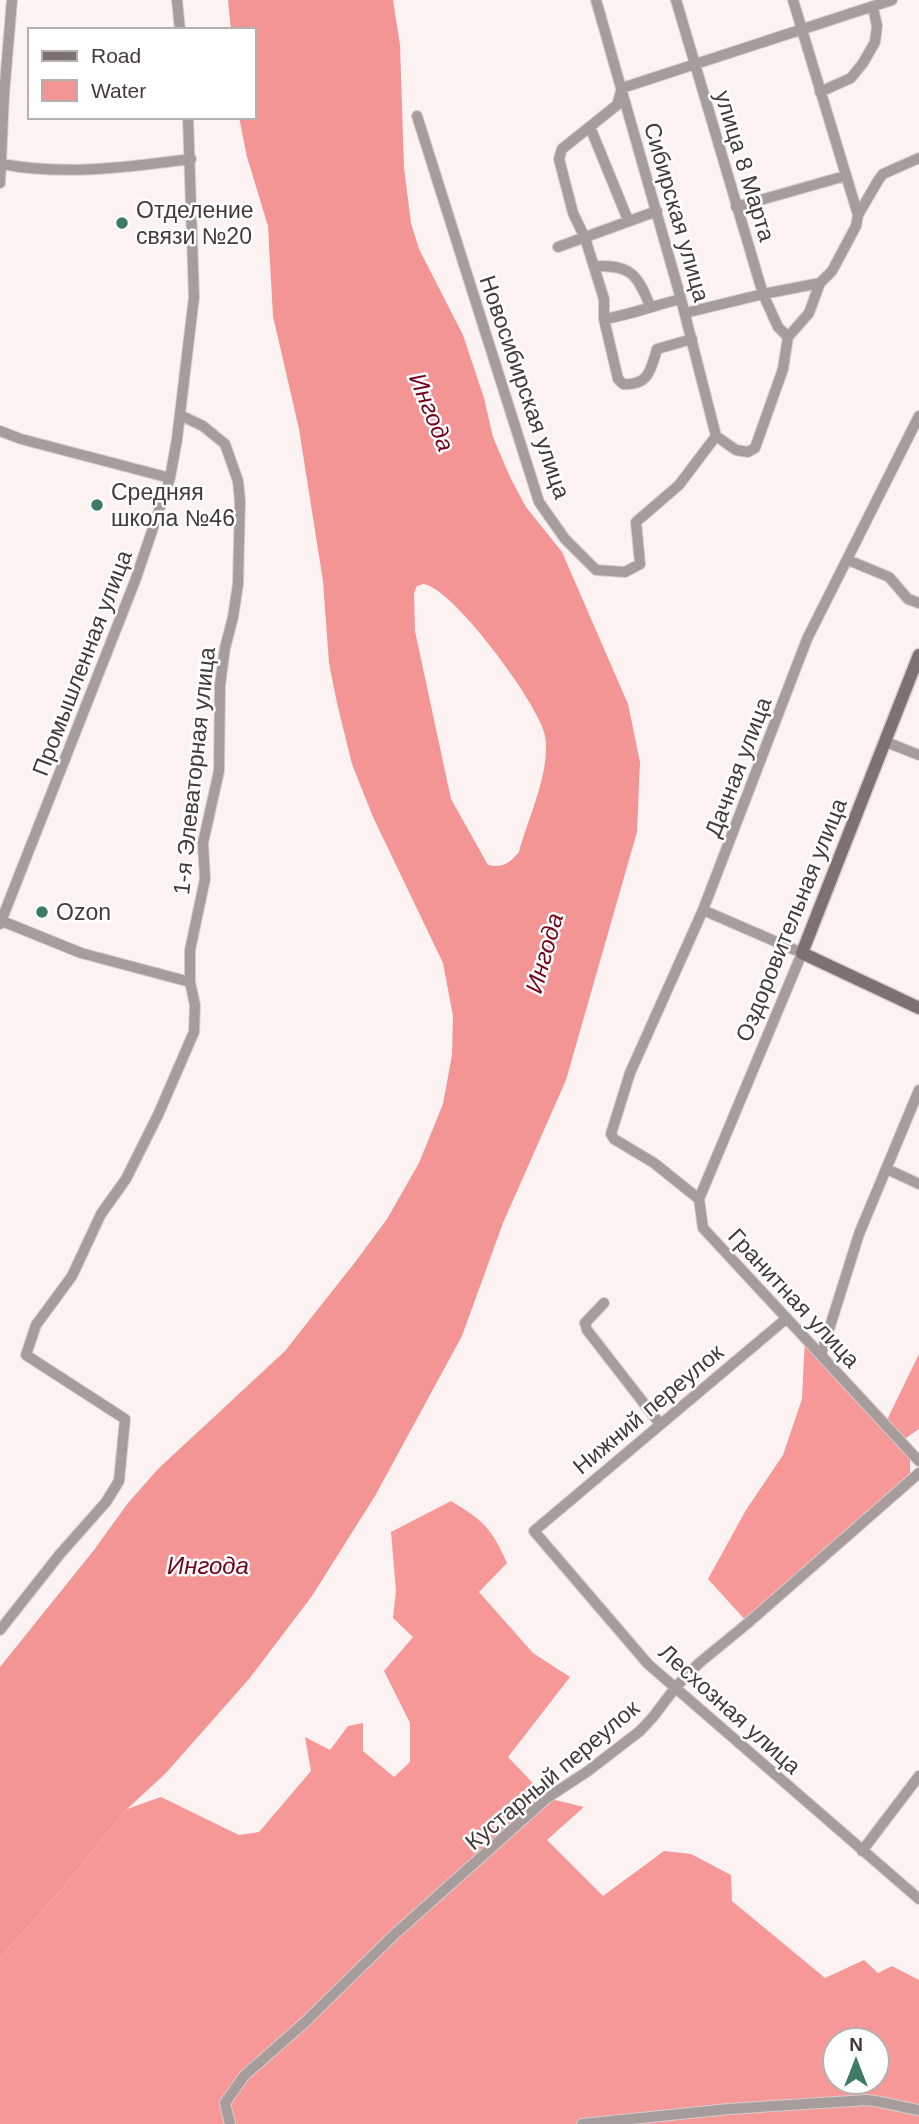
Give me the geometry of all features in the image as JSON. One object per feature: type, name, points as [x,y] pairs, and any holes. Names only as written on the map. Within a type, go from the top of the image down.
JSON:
[{"type":"street","points":[[0,183],[4,27],[12,0]]},
{"type":"street","points":[[177,0],[180,28]]},
{"type":"street","name":"Сибирская улица","points":[[596,0],[657,211],[716,436]]},
{"type":"street","name":"улица 8 Марта","points":[[676,0],[763,294],[775,321],[788,337]]},
{"type":"street","points":[[793,0],[858,215]]},
{"type":"street","points":[[692,339],[657,349],[652,371],[633,385],[623,384],[618,379],[604,319],[604,299],[585,238],[573,214],[559,159],[562,149],[617,105],[622,88],[892,0]]},
{"type":"street","points":[[820,92],[851,78],[863,63],[875,42],[877,26],[873,7]]},
{"type":"street","name":"Новосибирская улица","points":[[417,116],[539,502],[565,539],[596,570],[625,572],[640,564],[636,522],[678,485],[716,436]]},
{"type":"street","name":"Промышленная улица","points":[[1,923],[135,581],[170,478],[194,297],[188,119]]},
{"type":"street","points":[[590,127],[628,220]]},
{"type":"street","points":[[716,436],[736,450],[748,452],[755,448],[783,369],[788,337],[809,313],[820,283],[832,271],[856,226],[858,215],[883,174],[919,158]]},
{"type":"street","points":[[2,164],[36,169],[105,169],[191,159]]},
{"type":"street","points":[[736,207],[845,176]]},
{"type":"street","points":[[558,247],[657,211]]},
{"type":"street","points":[[594,266],[613,265],[626,269],[640,280],[650,306]]},
{"type":"street","points":[[685,313],[820,283]]},
{"type":"street","points":[[604,319],[622,317],[650,306],[681,299]]},
{"type":"street","name":"1-я Элеваторная улица","points":[[0,1630],[60,1554],[106,1502],[119,1481],[125,1419],[26,1355],[36,1325],[72,1276],[101,1214],[125,1179],[158,1115],[194,1032],[195,1005],[190,982],[190,950],[205,879],[203,843],[219,771],[223,666],[238,584],[240,501],[238,481],[225,444],[203,426],[180,415]]},
{"type":"street","name":"Дачная улица","points":[[699,1199],[654,1163],[614,1139],[611,1133],[630,1073],[703,910],[807,639],[919,416]]},
{"type":"street","points":[[0,431],[21,439],[170,478]]},
{"type":"street","points":[[848,560],[889,577],[908,599],[919,603]]},
{"type":"street","name":"Оздоровительная улица","points":[[699,1199],[802,953],[919,655]]},
{"type":"street","points":[[886,742],[919,755]]},
{"type":"street","points":[[703,910],[919,1008]]},
{"type":"street","points":[[1,923],[81,953],[190,982]]},
{"type":"street","points":[[821,1355],[859,1234],[919,1091]]},
{"type":"street","points":[[887,1169],[919,1184]]},
{"type":"street","name":"Гранитная улица","points":[[699,1199],[703,1228],[919,1461]]},
{"type":"street","points":[[604,1303],[589,1317],[587,1330],[660,1424]]},
{"type":"street","name":"Нижний переулок","points":[[534,1531],[787,1318]]},
{"type":"street","name":"Кустарный переулок","points":[[228,2120],[225,2103],[244,2076],[303,2024],[394,1934],[547,1798],[640,1731],[698,1664],[919,1473]]},
{"type":"street","name":"Лесхозная улица","points":[[534,1531],[648,1664],[919,1899]]},
{"type":"street","points":[[862,1851],[919,1776]]},
{"type":"street","points":[[582,2124],[729,2109],[867,2100],[919,2110]]},
{"type":"shaded area","points":[[805,1338],[910,1451],[910,1480],[748,1623],[708,1579],[746,1510],[783,1455],[802,1399]]},
{"type":"shaded area","points":[[919,1354],[919,1429],[903,1440],[886,1422]]},
{"type":"shaded area","points":[[451,1501],[485,1526],[507,1563],[479,1592],[533,1653],[570,1677],[508,1757],[547,1798],[584,1807],[547,1840],[603,1896],[664,1851],[691,1854],[731,1875],[732,1901],[825,1978],[864,1960],[878,1973],[892,1966],[919,1980],[919,2124],[0,2124],[0,1958],[64,1887],[127,1809],[161,1797],[239,1835],[259,1832],[311,1771],[305,1737],[330,1750],[348,1726],[363,1723],[363,1751],[394,1777],[410,1762],[410,1723],[384,1671],[413,1637],[393,1618],[396,1591],[391,1532]]},
{"type":"water","name":"Ингода","points":[[228,0],[393,0],[400,45],[404,168],[411,223],[419,249],[463,335],[484,398],[493,437],[510,477],[526,507],[562,552],[628,704],[640,762],[637,832],[566,1080],[503,1223],[462,1336],[375,1496],[312,1596],[249,1679],[166,1773],[127,1809],[64,1887],[0,1958],[0,1667],[94,1550],[128,1503],[159,1468],[285,1351],[356,1261],[387,1219],[419,1163],[443,1104],[452,1055],[453,1016],[443,963],[373,817],[352,764],[337,703],[329,663],[323,581],[299,429],[273,316],[268,226],[247,157],[239,119],[256,119],[256,28],[231,28]],"holes":[[[423,584],[436,590],[454,604],[512,675],[540,721],[545,736],[542,779],[519,852],[502,865],[488,865],[451,799],[415,631],[414,593],[417,586]]]},
{"type":"place","name":"Отделение связи №20","points":[[122,223]]},
{"type":"place","name":"Средняя школа №46","points":[[97,505]]},
{"type":"place","name":"Ozon","points":[[42,912]]}]
